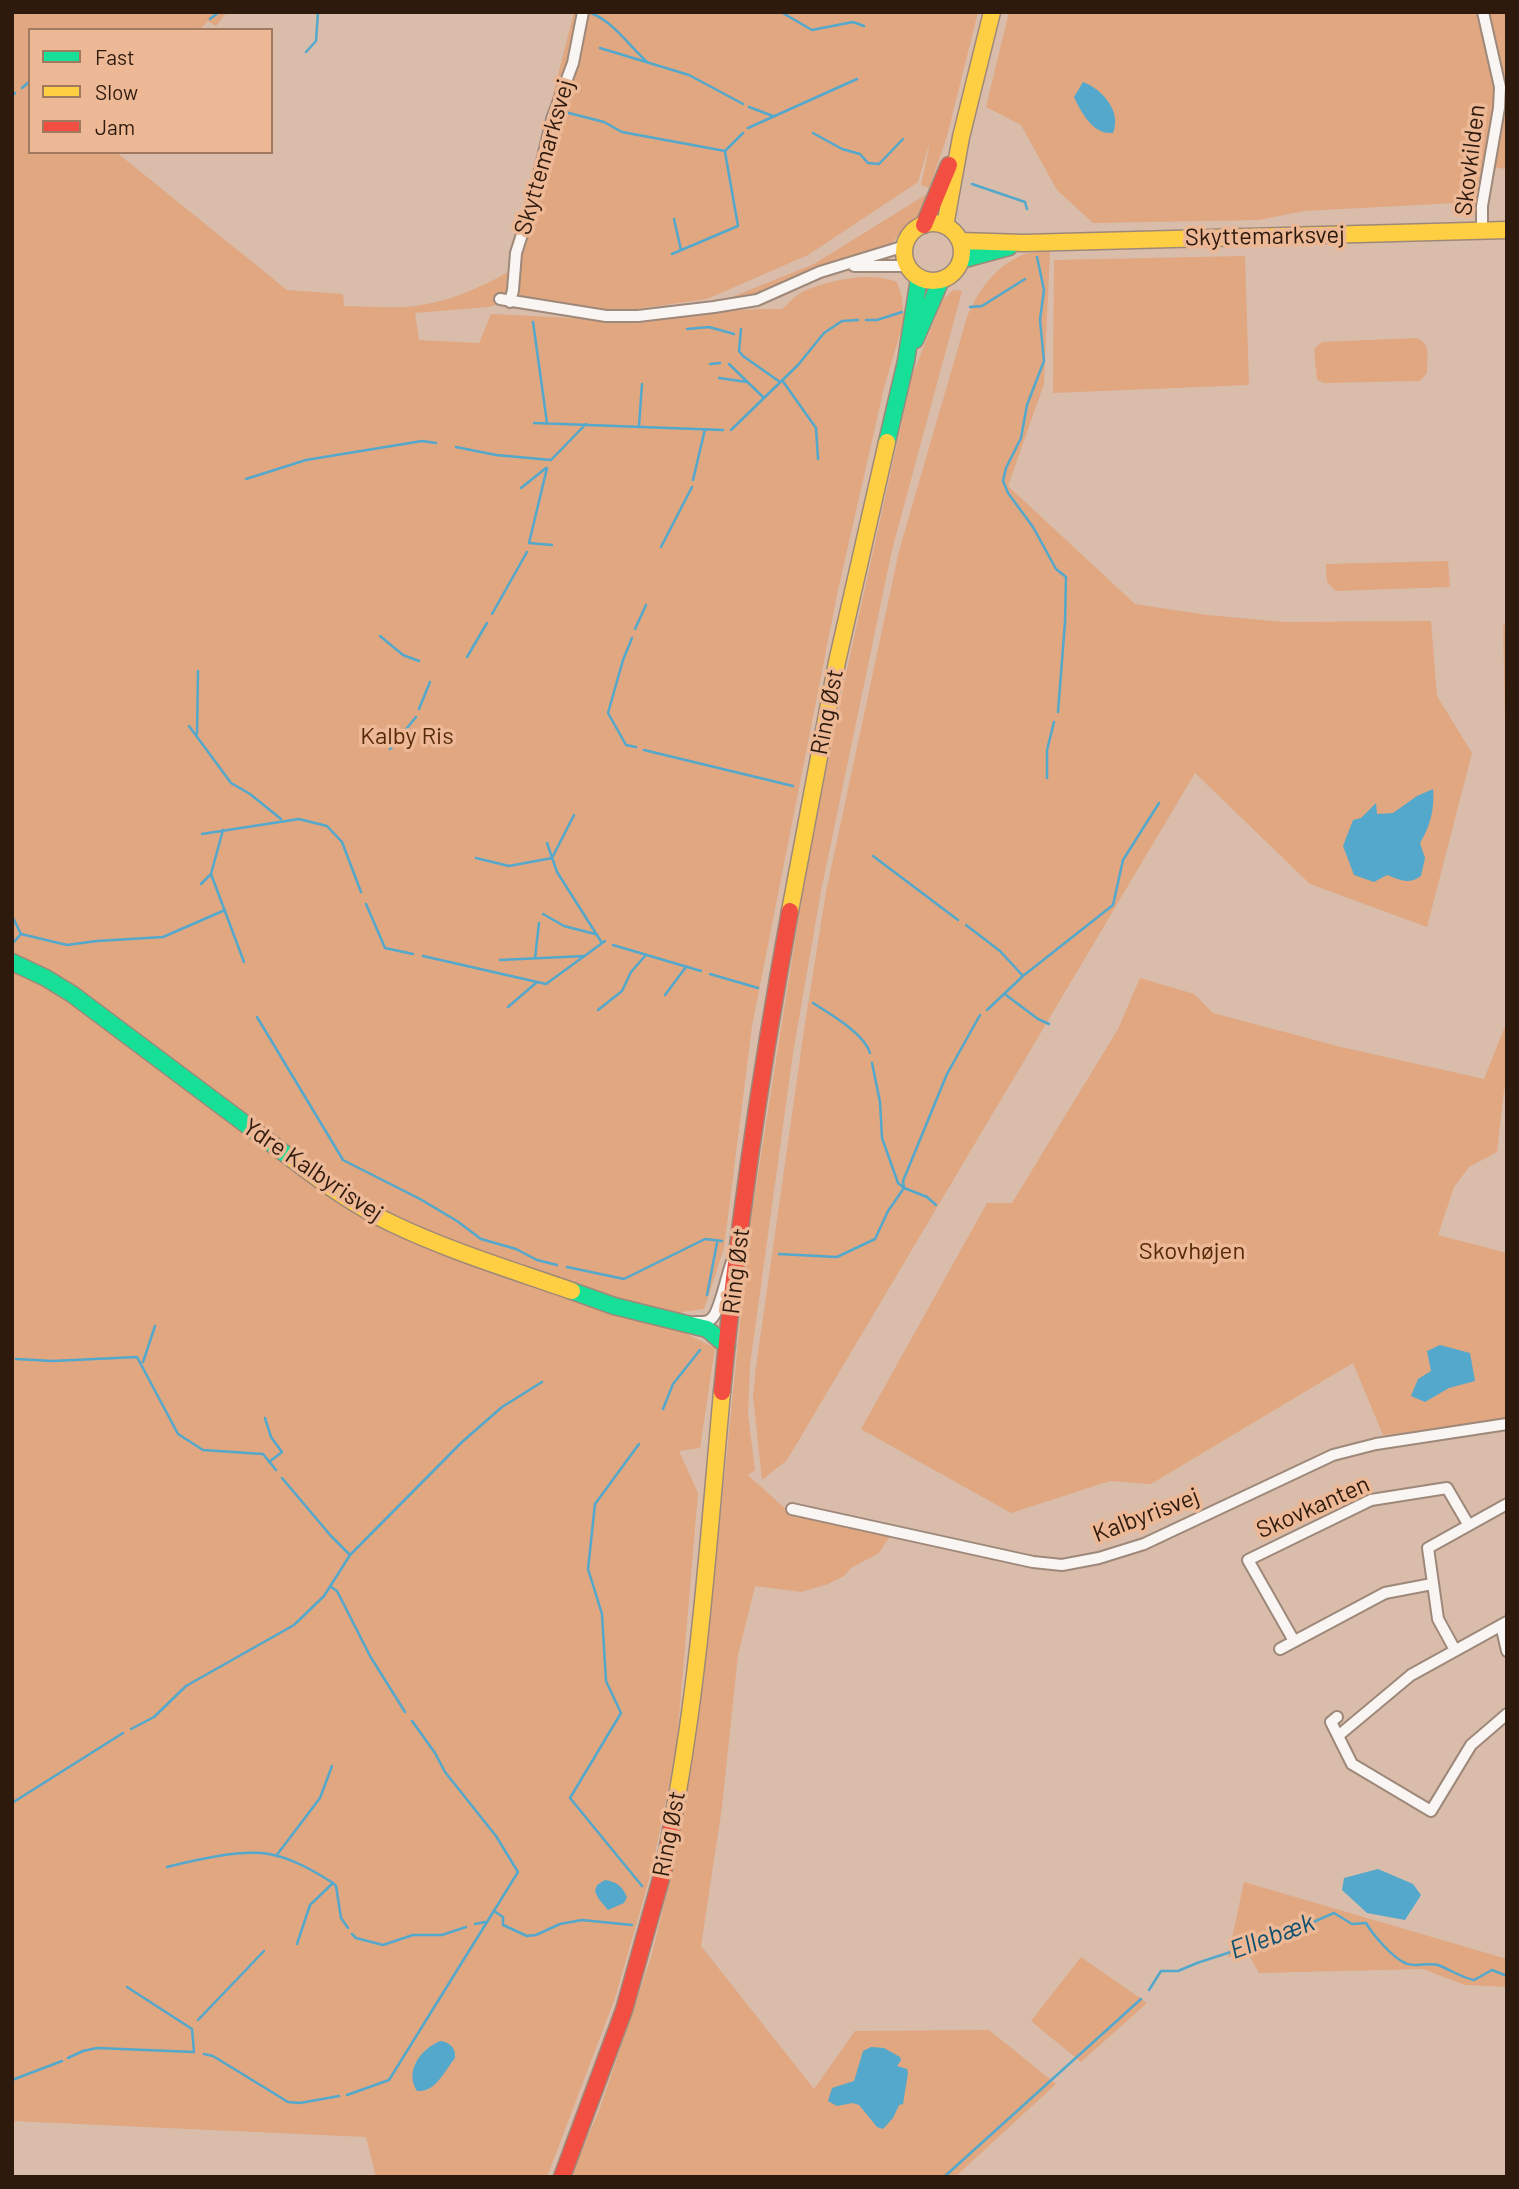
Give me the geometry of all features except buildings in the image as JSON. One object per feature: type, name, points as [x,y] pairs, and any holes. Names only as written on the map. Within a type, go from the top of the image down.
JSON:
[{"type":"main road","points":[[945,226],[961,137],[992,12]]},
{"type":"main road","points":[[924,225],[961,137]]},
{"type":"main road","points":[[931,223],[945,226],[960,241],[961,260],[953,273],[941,281],[933,282],[913,272],[905,246],[915,230],[924,225],[931,223]]},
{"type":"main road","name":"Skyttemarksvej","points":[[960,241],[1024,243],[1507,230]]},
{"type":"main road","name":"Skyttemarksvej","points":[[961,260],[1024,243]]},
{"type":"main road","name":"Ring Øst","points":[[562,2177],[624,2010],[664,1868],[686,1750],[738,1247],[772,1009],[837,662],[906,361],[913,272]]},
{"type":"main road","name":"Ring Øst","points":[[906,361],[941,281]]},
{"type":"main road","name":"Ydre Kalbyrisvej","points":[[12,962],[46,978],[72,995],[330,1188],[390,1223],[448,1247],[614,1306],[689,1322],[707,1329],[727,1346]]},
{"type":"street","name":"Skyttemarksvej","points":[[583,12],[573,63],[552,119],[532,203],[516,253],[513,290],[505,301],[606,316],[638,316],[757,300],[820,272],[905,246]]},
{"type":"street","name":"Skovkilden","points":[[1482,231],[1482,206],[1499,108],[1500,87],[1483,12]]},
{"type":"street","name":"Skyttemarksvej","points":[[841,266],[913,272]]},
{"type":"street","points":[[689,1322],[708,1321],[716,1314],[726,1275],[738,1247]]},
{"type":"street","name":"Kalbyrisvej","points":[[792,1509],[1033,1562],[1062,1565],[1099,1558],[1144,1544],[1333,1455],[1376,1444],[1507,1424]]},
{"type":"street","name":"Skovkanten","points":[[1294,1642],[1248,1560],[1371,1500],[1413,1493],[1447,1488],[1468,1524]]},
{"type":"street","points":[[1455,1650],[1438,1619],[1428,1548],[1507,1504]]},
{"type":"street","points":[[1280,1649],[1385,1593],[1432,1584]]},
{"type":"street","points":[[1338,1736],[1410,1675],[1504,1624],[1507,1651]]},
{"type":"street","points":[[1337,1717],[1331,1722],[1352,1764],[1431,1811],[1471,1745],[1507,1714]]},
{"type":"green space","name":"Kalby Ris","points":[[12,12],[227,12],[216,26],[208,21],[201,28],[28,28],[28,154],[118,154],[287,290],[343,294],[344,306],[388,307],[415,306],[452,298],[508,272],[574,12],[978,12],[947,136],[920,216],[904,228],[892,243],[817,266],[755,295],[727,299],[814,264],[927,194],[929,188],[921,185],[931,138],[918,182],[808,255],[707,299],[615,312],[523,298],[488,307],[415,313],[419,340],[479,343],[491,314],[615,320],[782,309],[801,293],[814,287],[850,278],[875,277],[897,282],[902,297],[904,320],[884,388],[838,590],[752,1026],[724,1248],[704,1309],[682,1312],[681,1331],[715,1348],[700,1448],[679,1451],[698,1493],[676,1753],[651,1873],[615,1998],[547,2177],[376,2177],[366,2137],[12,2121]],"holes":[[[455,2058],[426,2091],[412,2077],[416,2061]]]},
{"type":"green space","points":[[1009,12],[1476,12],[1494,84],[1494,106],[1475,202],[1304,211],[1259,220],[1093,223],[1057,190],[1021,125],[986,107]]},
{"type":"green space","points":[[1488,12],[1507,12],[1507,169],[1490,167],[1504,109]]},
{"type":"green space","points":[[1050,251],[1044,384],[1008,486],[1135,604],[1207,615],[1285,622],[1431,621],[1437,696],[1472,753],[1427,927],[1310,884],[1195,773],[787,1460],[762,1480],[753,1396],[804,1030],[826,892],[899,551],[971,307],[988,281],[1012,260],[1022,255]]},
{"type":"green space","points":[[1245,256],[1249,385],[1053,393],[1054,260]]},
{"type":"green space","points":[[953,290],[962,291],[892,550],[821,891],[793,1053],[750,1365],[748,1415],[755,1470],[748,1475],[790,1513],[890,1536],[879,1553],[828,1584],[801,1592],[755,1586],[738,1655],[722,1807],[701,1946],[814,2089],[855,2031],[989,2030],[1056,2084],[955,2177],[570,2177],[599,2111],[652,1954],[673,1868],[693,1754],[714,1580],[750,1224],[807,865],[912,376],[943,299]]},
{"type":"green space","points":[[1416,338],[1421,340],[1428,352],[1427,373],[1420,381],[1324,383],[1317,380],[1314,349],[1322,342]]},
{"type":"green space","points":[[1448,561],[1450,587],[1336,591],[1327,582],[1326,564]]},
{"type":"green space","points":[[1503,625],[1507,625],[1507,719],[1505,719]]},
{"type":"green space","name":"Skovhøjen","points":[[1140,978],[1194,994],[1213,1013],[1341,1047],[1484,1079],[1507,1021],[1507,1086],[1504,1090],[1497,1152],[1469,1167],[1454,1187],[1438,1235],[1507,1253],[1507,1418],[1383,1435],[1353,1363],[1151,1484],[1110,1481],[1011,1513],[861,1429],[987,1203],[1012,1203],[1118,1029]]},
{"type":"green space","points":[[1244,1882],[1507,1959],[1507,1987],[1465,1985],[1423,1969],[1259,1973],[1247,1952],[1228,1957]]},
{"type":"green space","points":[[1081,1957],[1147,2003],[1081,2062],[1031,2021]]},
{"type":"water","points":[[1083,82],[1097,90],[1108,102],[1115,117],[1113,133],[1099,130],[1080,109],[1074,97]]},
{"type":"water","points":[[1433,789],[1431,817],[1420,843],[1425,858],[1421,876],[1408,881],[1387,875],[1374,882],[1354,875],[1343,846],[1353,820],[1361,818],[1376,803],[1377,814],[1393,813],[1417,796]]},
{"type":"water","points":[[1440,1345],[1470,1353],[1475,1381],[1449,1388],[1425,1402],[1411,1396],[1418,1379],[1431,1371],[1427,1351]]},
{"type":"water","points":[[1378,1869],[1413,1884],[1421,1895],[1405,1920],[1367,1913],[1342,1890],[1344,1878]]},
{"type":"water","points":[[605,1880],[619,1885],[627,1897],[624,1903],[608,1910],[595,1891],[597,1885]]},
{"type":"water","points":[[440,2041],[452,2046],[455,2058],[435,2085],[424,2091],[417,2091],[412,2076],[416,2062],[427,2049]]},
{"type":"water","points":[[871,2047],[884,2048],[900,2057],[897,2066],[907,2069],[908,2073],[903,2104],[899,2105],[893,2118],[883,2129],[877,2127],[859,2105],[853,2103],[837,2106],[828,2101],[832,2088],[854,2081],[863,2051]]},
{"type":"waterway","points":[[210,19],[219,12]]},
{"type":"waterway","points":[[306,52],[316,41],[318,12]]},
{"type":"waterway","points":[[781,12],[812,30],[853,22],[864,26]]},
{"type":"waterway","points":[[591,13],[613,27],[646,61]]},
{"type":"waterway","points":[[600,48],[689,75],[743,104]]},
{"type":"waterway","points":[[748,128],[857,79]]},
{"type":"waterway","points":[[22,88],[28,83]]},
{"type":"waterway","points":[[12,96],[15,93]]},
{"type":"waterway","points":[[749,107],[773,116]]},
{"type":"waterway","points":[[561,111],[604,122],[622,132],[725,151],[743,133]]},
{"type":"waterway","points":[[813,133],[842,149],[860,154],[868,163],[879,164],[903,139]]},
{"type":"waterway","points":[[672,254],[738,226],[725,152]]},
{"type":"waterway","points":[[972,184],[1025,202],[1027,209]]},
{"type":"waterway","points":[[674,219],[681,250]]},
{"type":"waterway","points":[[1037,257],[1044,290],[1040,320],[1044,361],[1027,405],[1021,438],[1006,468],[1003,481],[1056,569],[1066,577],[1058,712]]},
{"type":"waterway","points":[[970,307],[982,306],[1025,279]]},
{"type":"waterway","points":[[866,320],[877,320],[902,312]]},
{"type":"waterway","points":[[731,430],[798,365],[824,333],[842,321],[858,320]]},
{"type":"waterway","points":[[533,322],[547,423]]},
{"type":"waterway","points":[[687,329],[709,327],[734,334]]},
{"type":"waterway","points":[[741,329],[739,351],[780,382]]},
{"type":"waterway","points":[[710,364],[720,363]]},
{"type":"waterway","points":[[729,364],[764,398]]},
{"type":"waterway","points":[[719,378],[747,382]]},
{"type":"waterway","points":[[782,380],[816,428],[818,459]]},
{"type":"waterway","points":[[639,426],[642,384]]},
{"type":"waterway","points":[[534,423],[723,430]]},
{"type":"waterway","points":[[456,447],[496,455],[551,460],[586,424]]},
{"type":"waterway","points":[[693,480],[705,429]]},
{"type":"waterway","points":[[246,479],[306,460],[422,441],[436,443]]},
{"type":"waterway","points":[[521,488],[546,468]]},
{"type":"waterway","points":[[547,468],[529,543],[552,545]]},
{"type":"waterway","points":[[661,547],[692,487]]},
{"type":"waterway","points":[[492,614],[527,552]]},
{"type":"waterway","points":[[635,629],[646,605]]},
{"type":"waterway","points":[[467,657],[487,623]]},
{"type":"waterway","points":[[380,636],[403,655],[419,661]]},
{"type":"waterway","points":[[632,638],[608,713],[626,745],[636,747]]},
{"type":"waterway","points":[[197,734],[198,671]]},
{"type":"waterway","points":[[419,709],[430,682]]},
{"type":"waterway","points":[[390,749],[416,717]]},
{"type":"waterway","points":[[1047,778],[1047,750],[1054,722]]},
{"type":"waterway","points":[[189,726],[231,783],[250,794],[281,819]]},
{"type":"waterway","points":[[644,750],[793,786]]},
{"type":"waterway","points":[[987,1010],[1023,976],[1113,905],[1123,860],[1159,803]]},
{"type":"waterway","points":[[476,858],[509,866],[552,858],[574,815]]},
{"type":"waterway","points":[[202,834],[299,819],[327,826],[342,842],[361,892]]},
{"type":"waterway","points":[[223,830],[211,874],[244,962]]},
{"type":"waterway","points":[[547,843],[557,872],[602,943]]},
{"type":"waterway","points":[[873,856],[958,920]]},
{"type":"waterway","points":[[201,884],[211,874]]},
{"type":"waterway","points":[[366,904],[385,948],[413,954]]},
{"type":"waterway","points":[[12,944],[21,934],[67,945],[163,937],[225,910]]},
{"type":"waterway","points":[[543,914],[564,926],[595,934]]},
{"type":"waterway","points":[[12,916],[21,934]]},
{"type":"waterway","points":[[535,958],[539,923]]},
{"type":"waterway","points":[[966,925],[1000,951],[1023,976]]},
{"type":"waterway","points":[[423,956],[546,984],[605,941]]},
{"type":"waterway","points":[[613,945],[701,971]]},
{"type":"waterway","points":[[500,960],[584,956]]},
{"type":"waterway","points":[[598,1010],[622,991],[631,972],[645,956]]},
{"type":"waterway","points":[[665,995],[686,967]]},
{"type":"waterway","points":[[710,974],[758,988]]},
{"type":"waterway","points":[[508,1007],[537,982]]},
{"type":"waterway","points":[[1006,995],[1049,1024]]},
{"type":"waterway","points":[[813,1003],[854,1031],[870,1053]]},
{"type":"waterway","points":[[904,1188],[903,1181],[947,1074],[980,1015]]},
{"type":"waterway","points":[[257,1017],[343,1160],[420,1199],[481,1239],[557,1265]]},
{"type":"waterway","points":[[872,1063],[880,1102],[882,1138],[898,1183],[903,1187]]},
{"type":"waterway","points":[[779,1254],[837,1257],[875,1239],[888,1211],[904,1188],[927,1197],[936,1205]]},
{"type":"waterway","points":[[567,1267],[624,1279],[705,1239],[722,1241]]},
{"type":"waterway","points":[[707,1295],[717,1243]]},
{"type":"waterway","points":[[143,1362],[155,1326]]},
{"type":"waterway","points":[[663,1409],[673,1384],[700,1350]]},
{"type":"waterway","points":[[16,1359],[53,1361],[137,1357],[178,1434],[203,1450],[263,1454],[276,1470]]},
{"type":"waterway","points":[[131,1729],[154,1717],[186,1686],[294,1625],[324,1596],[350,1555],[462,1442],[502,1407],[542,1382]]},
{"type":"waterway","points":[[265,1418],[271,1437],[282,1452],[269,1462]]},
{"type":"waterway","points":[[639,1444],[595,1504],[588,1569],[602,1614],[606,1681],[621,1713],[570,1798],[642,1886]]},
{"type":"waterway","points":[[282,1478],[349,1554]]},
{"type":"waterway","points":[[331,1587],[337,1591],[370,1656],[405,1712]]},
{"type":"waterway","points":[[347,2095],[389,2080],[518,1872],[496,1836],[445,1772],[412,1721]]},
{"type":"waterway","points":[[12,1803],[123,1733]]},
{"type":"waterway","points":[[276,1856],[320,1798],[332,1766]]},
{"type":"waterway","points":[[167,1867],[245,1853],[269,1854],[286,1859],[336,1886],[341,1918],[348,1928]]},
{"type":"waterway","points":[[297,1944],[310,1905],[333,1883]]},
{"type":"waterway","points":[[494,1911],[503,1917],[503,1925],[527,1936],[536,1935],[560,1924],[582,1920],[632,1925]]},
{"type":"waterway","name":"Ellebæk","points":[[1149,1990],[1161,1971],[1178,1971],[1286,1934],[1334,1913],[1352,1924],[1366,1923],[1383,1945],[1405,1963],[1438,1965],[1474,1980],[1492,1970],[1507,1976]]},
{"type":"waterway","points":[[475,1924],[485,1922]]},
{"type":"waterway","points":[[352,1934],[356,1938],[383,1945],[413,1935],[442,1935],[466,1927]]},
{"type":"waterway","points":[[198,2020],[264,1951]]},
{"type":"waterway","points":[[68,2058],[97,2048],[194,2052],[192,2029],[127,1987]]},
{"type":"waterway","name":"Ellebæk","points":[[944,2177],[1141,1999]]},
{"type":"waterway","points":[[204,2054],[213,2056],[288,2102],[300,2103],[339,2096]]},
{"type":"waterway","points":[[12,2080],[62,2061]]},
{"type":"traffic: fast","points":[[961,260],[1009,247]]},
{"type":"traffic: fast","points":[[887,442],[906,361],[919,278]]},
{"type":"traffic: fast","points":[[915,340],[941,280]]},
{"type":"traffic: fast","points":[[12,962],[72,994],[292,1159]]},
{"type":"traffic: fast","points":[[572,1291],[614,1306],[707,1329],[727,1346]]},
{"type":"traffic: slow","points":[[945,226],[961,137],[992,12]]},
{"type":"traffic: slow","points":[[933,223],[944,225],[957,236],[962,252],[960,263],[949,276],[933,281],[922,279],[909,268],[904,252],[906,241],[917,228],[933,223]]},
{"type":"traffic: slow","points":[[960,241],[1024,243],[1507,230]]},
{"type":"traffic: slow","points":[[790,911],[837,662],[887,442]]},
{"type":"traffic: slow","points":[[292,1159],[340,1194],[391,1223],[458,1251],[572,1291]]},
{"type":"traffic: slow","points":[[674,1813],[697,1656],[722,1392]]},
{"type":"traffic: jam","points":[[924,225],[949,165]]},
{"type":"traffic: jam","points":[[722,1392],[751,1151],[790,911]]},
{"type":"traffic: jam","points":[[562,2177],[624,2010],[664,1868],[674,1813]]}]
